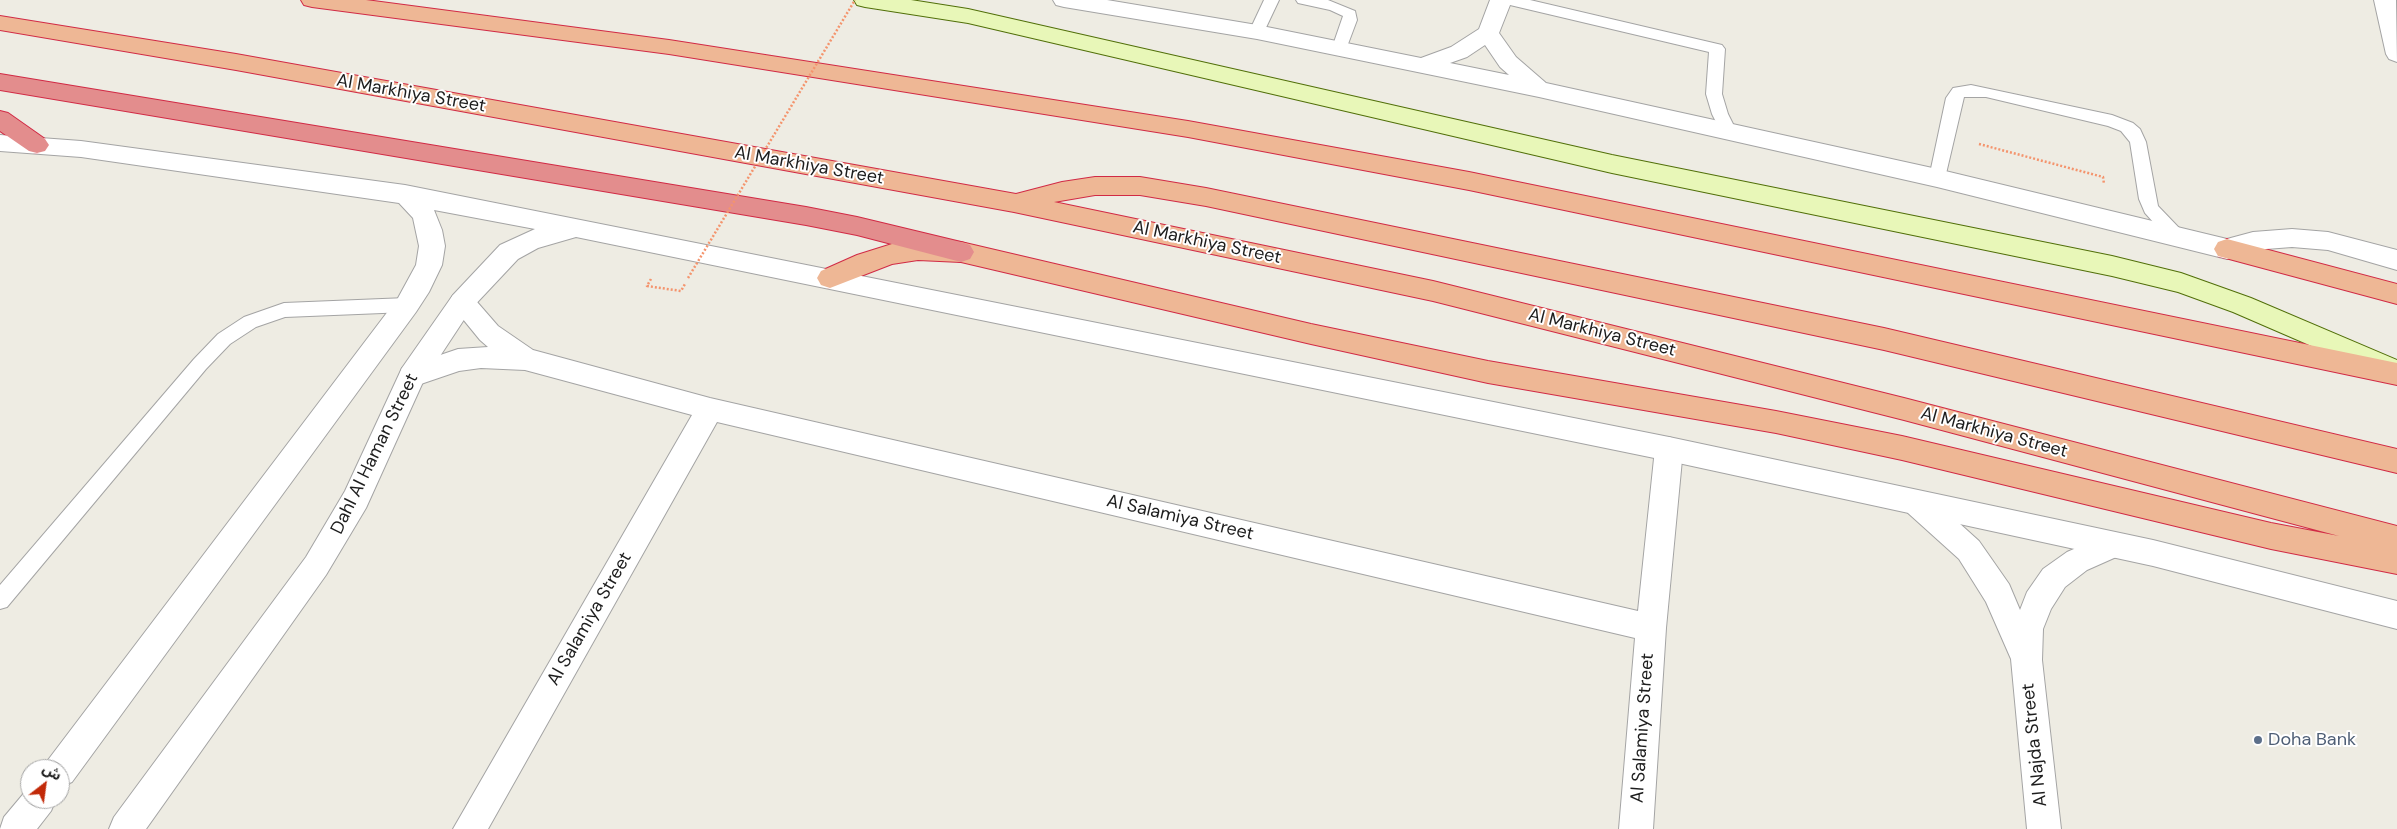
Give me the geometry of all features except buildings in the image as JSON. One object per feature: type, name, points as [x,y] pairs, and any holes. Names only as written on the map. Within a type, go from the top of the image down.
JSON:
[{"type":"highway","points":[[312,0],[679,49],[1188,129],[1469,181],[2397,373]]},
{"type":"highway","name":"Al Markhiya Street","points":[[0,23],[226,61],[1014,203],[1434,291],[1894,406],[2397,539]]},
{"type":"highway","points":[[0,82],[857,226],[1320,336],[1488,372],[1795,426],[1902,448],[2271,536],[2397,561]]},
{"type":"highway","points":[[0,120],[37,144]]},
{"type":"highway","points":[[1014,203],[1062,191],[1095,186],[1140,186],[1206,197],[1884,339],[2397,460]]},
{"type":"highway","points":[[2227,249],[2397,294]]},
{"type":"highway","points":[[830,278],[866,262],[892,254],[918,250],[961,252]]},
{"type":"main road","points":[[865,0],[968,16],[1612,164],[2112,266],[2181,284],[2242,305],[2397,373]]},
{"type":"street","points":[[1421,66],[1459,52],[1488,33],[1501,0]]},
{"type":"street","points":[[2385,0],[2397,54]]},
{"type":"street","points":[[1074,1],[1257,32],[1539,89],[1937,178],[2227,249],[2253,241],[2292,238],[2328,241],[2392,254]]},
{"type":"street","points":[[1488,33],[1508,62],[1539,89]]},
{"type":"street","points":[[0,143],[37,144],[405,194],[591,230],[1669,449],[2113,545],[2397,615]]},
{"type":"street","points":[[69,759],[420,285],[429,265],[432,246],[430,230],[425,216],[417,204],[405,194]]},
{"type":"street","name":"Dahl Al Haman Street","points":[[126,829],[316,566],[356,499],[412,376],[462,302],[492,268],[510,252],[529,241],[564,231],[591,230]]},
{"type":"street","name":"Al Salamiya Street","points":[[462,302],[489,333],[525,358]]},
{"type":"street","name":"Al Salamiya Street","points":[[412,376],[458,360],[481,357],[525,358],[710,409],[1651,628]]},
{"type":"street","name":"Al Salamiya Street","points":[[470,829],[710,409]]},
{"type":"street","name":"Al Salamiya Street","points":[[1636,829],[1651,628],[1669,449]]},
{"type":"street","name":"Al Najda Street","points":[[1918,504],[1969,550],[1998,594],[2026,660]]},
{"type":"street","name":"Al Najda Street","points":[[2044,829],[2026,660],[2028,629],[2038,602],[2054,578],[2077,561],[2113,545]]},
{"type":"street","points":[[16,829],[31,809]]},
{"type":"lane","points":[[1257,32],[1266,7],[1272,0]]},
{"type":"lane","points":[[1303,0],[1334,6],[1350,14],[1350,20],[1340,48]]},
{"type":"lane","points":[[1510,0],[1717,49],[1714,94],[1720,114],[1729,132]]},
{"type":"lane","points":[[1937,178],[1954,98],[1959,92],[1971,90],[1986,92],[2112,121],[2127,126],[2134,133],[2138,142],[2147,199],[2151,209],[2177,237]]},
{"type":"lane","points":[[0,600],[200,364],[224,339],[250,322],[284,310],[407,305]]},
{"type":"path","points":[[688,278],[855,0]]},
{"type":"place","name":"Doha Bank","points":[[2258,740]]}]
